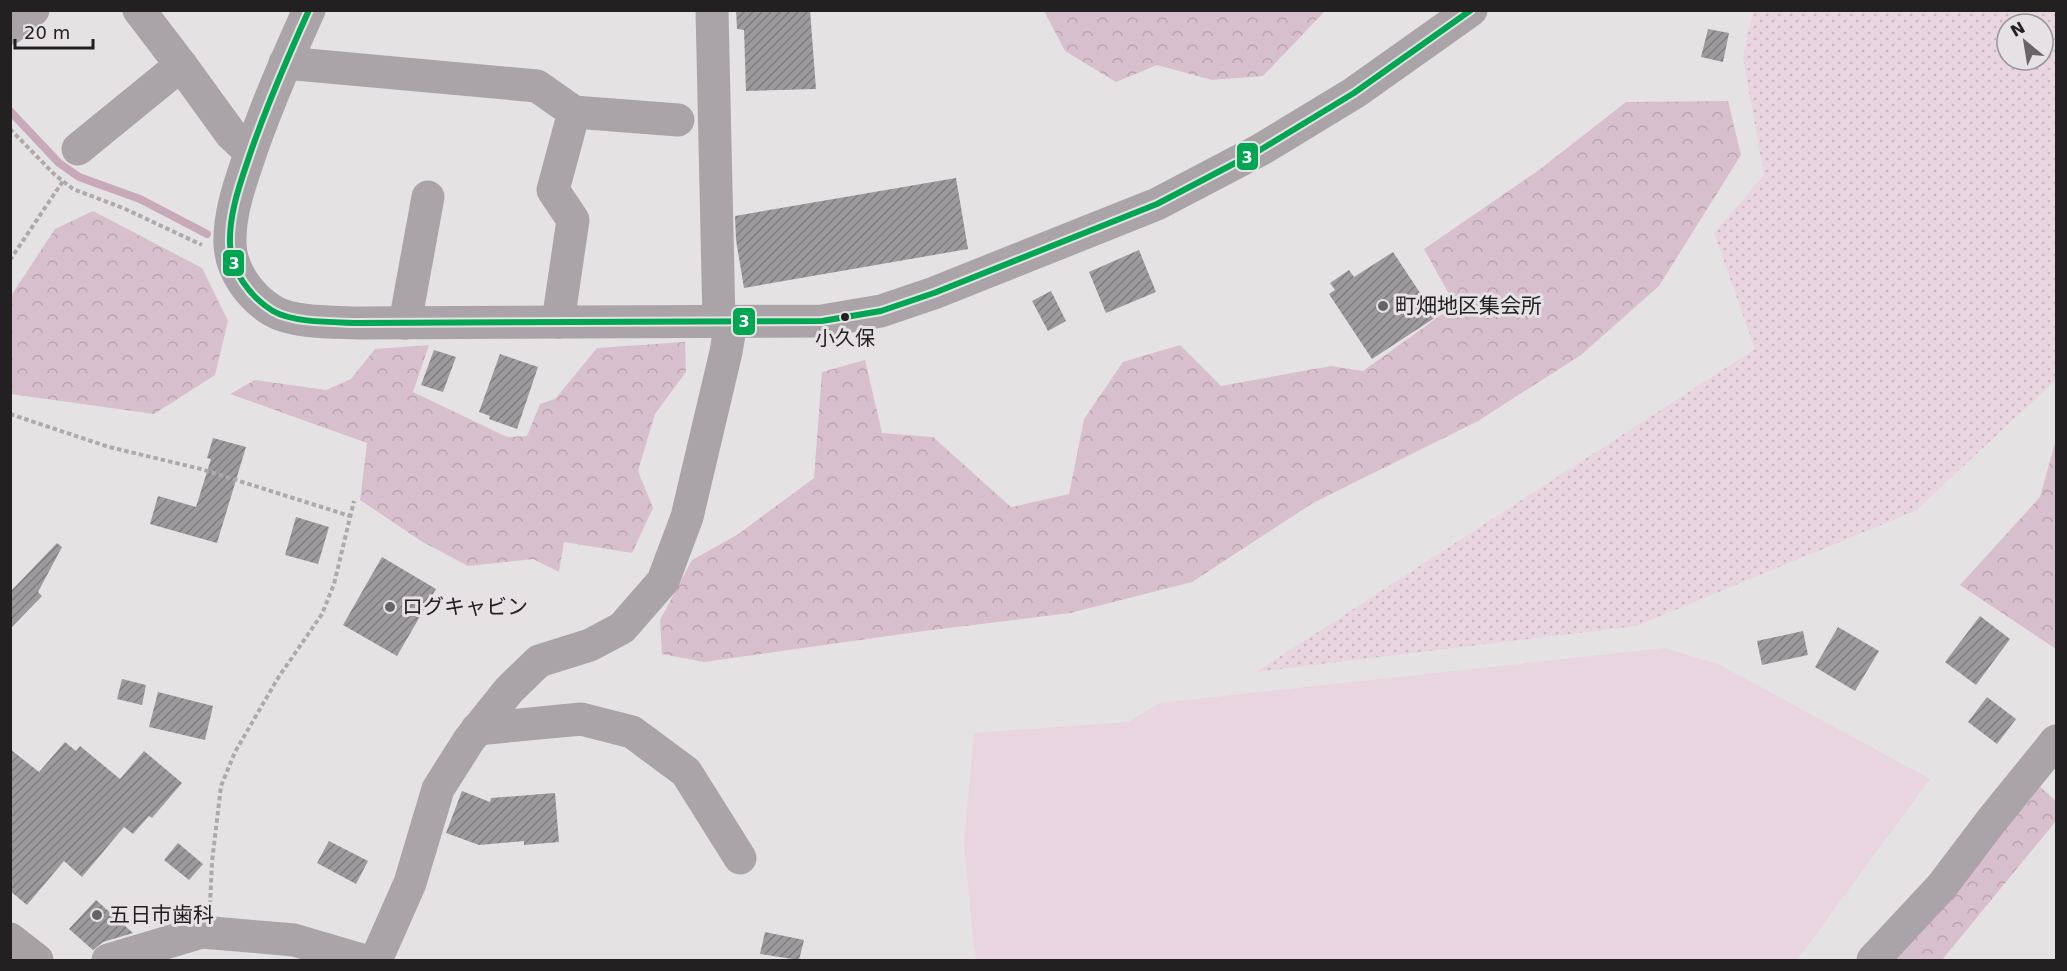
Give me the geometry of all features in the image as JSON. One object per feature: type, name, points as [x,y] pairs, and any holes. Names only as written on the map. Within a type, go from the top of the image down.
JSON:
[{"type":"highway","points":[[10,939],[37,960]]},
{"type":"street","points":[[10,28],[33,10]]},
{"type":"street","points":[[140,10],[231,134],[250,152]]},
{"type":"street","points":[[309,10],[270,98],[250,152],[232,216],[230,246],[238,275],[251,295],[274,312],[306,321],[358,323],[822,321],[881,311],[934,293],[1157,204],[1260,150],[1354,93],[1471,10]]},
{"type":"street","points":[[376,960],[410,883],[438,789],[477,729],[509,690],[539,661],[590,645],[622,628],[663,581],[687,517],[726,352],[712,10]]},
{"type":"street","points":[[285,63],[537,86],[574,112],[678,120]]},
{"type":"street","points":[[78,148],[182,65]]},
{"type":"street","points":[[558,322],[573,220],[553,190],[574,112]]},
{"type":"street","points":[[405,322],[428,197]]},
{"type":"street","points":[[477,729],[581,719],[633,732],[686,772],[740,858]]},
{"type":"street","points":[[1873,960],[1942,886],[2056,741]]},
{"type":"street","points":[[108,960],[202,932],[294,940],[362,960]]},
{"type":"path","points":[[10,129],[63,182],[73,189],[123,208],[234,259]]},
{"type":"path","points":[[10,260],[63,182]]},
{"type":"path","points":[[10,414],[109,447],[201,469],[350,516]]},
{"type":"path","points":[[209,932],[212,861],[221,786],[236,752],[278,678],[322,614],[334,584],[354,501]]},
{"type":"shaded area","points":[[1753,11],[2056,11],[2056,380],[1915,511],[1636,626],[1256,672],[1755,349],[1714,233],[1764,175],[1743,57]]},
{"type":"shaded area","points":[[1665,648],[1720,665],[1930,779],[1797,960],[977,960],[964,842],[974,733],[1128,722],[1160,703]]},
{"type":"green space","points":[[1044,11],[1325,11],[1263,76],[1212,80],[1157,65],[1116,82],[1065,51]]},
{"type":"green space","points":[[1728,101],[1741,155],[1659,286],[1581,355],[1478,421],[1313,503],[1192,582],[1070,613],[704,662],[662,654],[660,620],[692,560],[737,535],[814,478],[822,372],[865,360],[882,433],[933,437],[1011,507],[1069,494],[1084,419],[1123,362],[1180,345],[1221,386],[1331,366],[1363,371],[1455,305],[1424,249],[1539,170],[1626,102]]},
{"type":"green space","points":[[93,211],[202,268],[228,321],[215,375],[154,414],[11,394],[11,296],[55,229]]},
{"type":"green space","points":[[685,342],[686,372],[655,414],[638,471],[653,508],[632,553],[564,542],[559,572],[533,559],[468,566],[421,541],[360,500],[367,443],[230,394],[255,380],[326,390],[351,379],[375,349],[429,345],[413,392],[507,437],[527,436],[540,404],[555,399],[597,348]]},
{"type":"green space","points":[[2056,439],[2056,649],[1960,585],[2040,497]]},
{"type":"green space","points":[[2037,784],[2056,801],[2056,821],[1942,960],[1887,960]]},
{"type":"building","points":[[736,10],[810,10],[816,89],[746,91],[744,30],[737,29]]},
{"type":"building","points":[[1708,29],[1729,33],[1723,62],[1701,57]]},
{"type":"building","points":[[956,178],[968,249],[744,288],[736,240],[735,216]]},
{"type":"building","points":[[1139,250],[1156,292],[1106,313],[1089,272]]},
{"type":"building","name":"町畑地区集会所","points":[[1393,252],[1436,317],[1372,359],[1329,294],[1335,290],[1330,283],[1349,270],[1354,277]]},
{"type":"building","points":[[1051,291],[1066,321],[1048,331],[1032,301]]},
{"type":"building","points":[[434,350],[456,357],[443,392],[421,385]]},
{"type":"building","points":[[500,354],[538,367],[517,429],[489,419],[490,416],[479,412]]},
{"type":"building","points":[[213,438],[246,447],[217,543],[150,524],[158,496],[196,507],[211,459],[207,458]]},
{"type":"building","points":[[296,517],[329,527],[318,564],[285,555]]},
{"type":"building","points":[[57,543],[62,547],[38,592],[42,596],[10,629],[10,592]]},
{"type":"building","name":"ログキャビン","points":[[382,557],[436,589],[397,656],[343,625]]},
{"type":"building","points":[[1980,616],[2010,639],[1976,685],[1945,662]]},
{"type":"building","points":[[1838,627],[1879,651],[1855,691],[1815,667]]},
{"type":"building","points":[[1803,631],[1808,655],[1762,665],[1757,641]]},
{"type":"building","points":[[122,679],[146,685],[142,705],[117,699]]},
{"type":"building","points":[[158,692],[213,706],[205,740],[149,727]]},
{"type":"building","points":[[1987,697],[2016,719],[1997,744],[1968,722]]},
{"type":"building","points":[[65,742],[76,751],[80,746],[120,779],[144,751],[182,783],[152,818],[149,816],[133,834],[124,827],[82,877],[64,861],[27,905],[10,891],[10,749],[39,772]]},
{"type":"building","points":[[462,791],[490,802],[491,798],[555,793],[559,842],[524,845],[524,841],[479,845],[446,833]]},
{"type":"building","points":[[329,841],[368,861],[356,884],[317,863]]},
{"type":"building","points":[[178,843],[203,864],[189,880],[164,860]]},
{"type":"building","name":"五日市歯科","points":[[96,900],[133,933],[103,942],[93,950],[69,929]]},
{"type":"building","points":[[765,932],[804,940],[799,960],[760,954]]},
{"type":"waterway","points":[[10,111],[59,163],[79,177],[140,199],[207,234]]},
{"type":"transit line","name":"3","points":[[309,10],[268,105],[240,183],[231,224],[231,254],[243,282],[273,311],[302,320],[358,323],[822,321],[881,311],[934,293],[1157,204],[1260,150],[1354,93],[1471,10]]},
{"type":"place","name":"町畑地区集会所","points":[[1383,306]]},
{"type":"place","name":"小久保","points":[[845,317]]},
{"type":"place","name":"ログキャビン","points":[[390,607]]},
{"type":"place","name":"五日市歯科","points":[[97,915]]}]
